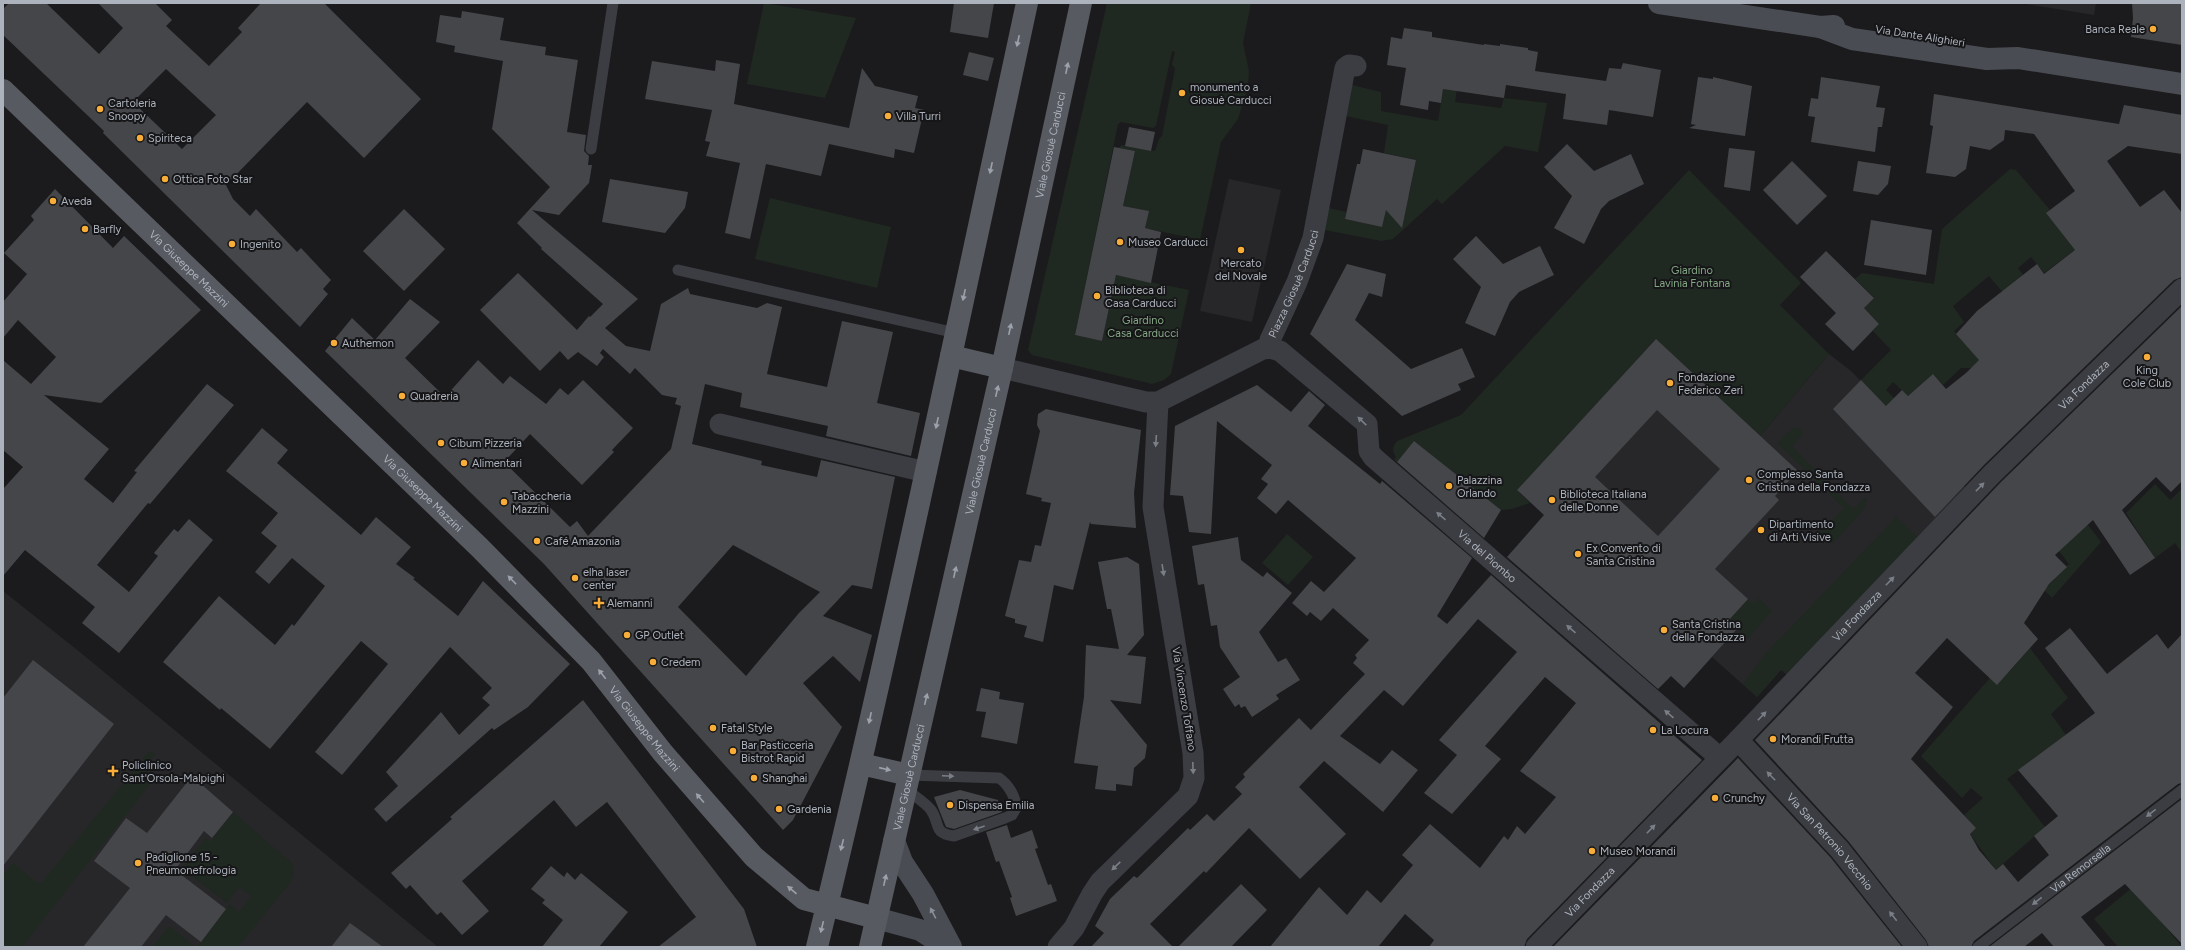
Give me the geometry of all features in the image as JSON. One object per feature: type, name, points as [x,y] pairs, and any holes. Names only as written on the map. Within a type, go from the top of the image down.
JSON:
[{"type":"main road","points":[[817,947],[861,764],[926,472],[1026,3]]},
{"type":"main road","name":"Viale Giosuè Carducci","points":[[870,947],[1002,368],[1081,3]]},
{"type":"main road","name":"Via Giuseppe Mazzini","points":[[3,90],[479,547],[591,661],[663,753],[754,857],[804,899],[876,918]]},
{"type":"main road","points":[[951,356],[1002,368]]},
{"type":"main road","points":[[861,764],[907,782]]},
{"type":"street","name":"Via Dante Alighieri","points":[[1659,3],[1820,27],[1852,38],[1987,59],[2018,58],[2182,84]]},
{"type":"street","name":"Piazza Giosuè Carducci","points":[[1158,402],[1263,349],[1270,348],[1270,340],[1297,282],[1313,238],[1345,68],[1349,65],[1356,66]]},
{"type":"street","name":"Via Fondazza","points":[[1536,947],[1992,474],[2182,289]]},
{"type":"street","name":"Via del Piombo","points":[[1270,348],[1280,351],[1367,424],[1369,451],[1373,457],[1727,748]]},
{"type":"street","points":[[1002,368],[1146,402],[1158,402]]},
{"type":"street","name":"Via Vincenzo Toffano","points":[[1058,947],[1074,928],[1100,882],[1188,796],[1194,778],[1193,753],[1153,507],[1158,402]]},
{"type":"street","points":[[720,424],[926,472]]},
{"type":"street","name":"Via San Petronio Vecchio","points":[[1727,748],[1840,850],[1917,947]]},
{"type":"street","points":[[894,841],[902,862],[923,894],[951,947]]},
{"type":"street","points":[[876,918],[920,930],[946,947]]},
{"type":"lane","points":[[591,149],[613,3]]},
{"type":"lane","points":[[678,270],[956,333]]},
{"type":"lane","points":[[998,778],[1005,782],[1009,787],[1016,808],[1012,815],[1005,818],[954,836],[946,835],[937,828],[931,810],[907,782],[998,778]]},
{"type":"lane","name":"Via Remorsella","points":[[1978,947],[2182,790]]},
{"type":"shaded area","points":[[2020,3],[2096,3],[2094,15]]},
{"type":"shaded area","name":"Mercato del Novale","points":[[1229,179],[1281,190],[1252,322],[1200,311]]},
{"type":"shaded area","name":"Dipartimento di Arti Visive","points":[[1829,354],[1851,371],[1967,489],[1781,670],[1757,697],[1712,657],[1737,629],[1706,601],[1558,497],[1680,361],[1760,436]]},
{"type":"shaded area","name":"Policlinico Sant'Orsola-Malpighi","points":[[3,591],[81,653],[438,947],[3,947]]},
{"type":"green space","points":[[764,3],[856,18],[825,98],[747,84]]},
{"type":"green space","name":"Giardino Casa Carducci","points":[[1107,3],[1251,3],[1243,43],[1249,71],[1248,86],[1238,119],[1221,142],[1200,240],[1145,228],[1148,211],[1123,206],[1135,151],[1118,148],[1122,145],[1155,151],[1159,139],[1162,136],[1175,69],[1172,64],[1175,52],[1172,51],[1156,126],[1153,128],[1121,122],[1118,124],[1075,335],[1102,341],[1116,275],[1189,290],[1171,374],[1164,380],[1152,384],[1032,355],[1028,350]]},
{"type":"green space","points":[[1451,40],[1465,42],[1455,102],[1501,108],[1504,98],[1547,103],[1538,152],[1505,146],[1442,204],[1437,199],[1393,239],[1381,241],[1325,230],[1329,208],[1346,212],[1345,219],[1382,227],[1390,192],[1409,196],[1416,160],[1384,153],[1388,125],[1346,116],[1352,85],[1381,92],[1381,111],[1438,121]]},
{"type":"green space","points":[[2010,169],[2016,170],[2050,210],[2047,214],[2075,250],[2044,273],[2031,257],[2018,268],[2030,284],[2009,300],[1989,276],[1953,306],[1964,322],[1954,331],[1964,343],[1981,328],[2007,337],[1972,368],[1961,368],[1943,385],[1933,374],[1908,396],[1893,382],[1886,390],[1899,403],[1891,411],[1861,380],[1891,350],[1873,331],[1879,324],[1864,308],[1874,297],[1855,279],[1862,273],[1934,284],[1942,229]]},
{"type":"green space","name":"Giardino Lavinia Fontana","points":[[1689,170],[1801,283],[1780,305],[1829,354],[1760,436],[1655,340],[1517,490],[1530,503],[1512,509],[1501,510],[1414,441],[1397,462],[1394,460],[1396,457],[1393,449],[1397,441],[1461,415]]},
{"type":"green space","points":[[770,198],[891,227],[877,288],[755,259]]},
{"type":"green space","points":[[1793,428],[1799,428],[1804,433],[1792,446],[1853,509],[1865,497],[1867,498],[1864,509],[1833,544],[1820,532],[1844,508],[1777,443]]},
{"type":"green space","points":[[2155,484],[2170,500],[2182,489],[2182,553],[2175,543],[2155,558],[2126,513]]},
{"type":"green space","points":[[1896,517],[1919,538],[1791,678],[1781,670],[1757,697],[1743,684],[1765,654]]},
{"type":"green space","points":[[2088,525],[2101,542],[2052,598],[2044,590],[2069,564],[2055,546]]},
{"type":"green space","points":[[1287,534],[1313,557],[1288,585],[1262,563]]},
{"type":"green space","points":[[1759,598],[1772,611],[1748,639],[1728,621],[1748,599],[1753,604]]},
{"type":"green space","points":[[2030,648],[2068,698],[2051,714],[2066,735],[2007,779],[2045,827],[1996,870],[1970,834],[1976,828],[1964,815],[1983,798],[1971,788],[1962,798],[1921,756],[1990,678],[2010,671]]},
{"type":"green space","points":[[149,751],[155,754],[144,768],[155,778],[22,947],[3,947],[3,876],[13,863],[38,883],[42,882]]},
{"type":"green space","points":[[233,812],[293,864],[294,873],[290,883],[238,947],[197,947],[229,904],[239,912],[251,896],[239,887],[227,903],[182,869],[205,838],[210,842]]},
{"type":"green space","points":[[2133,887],[2182,947],[2118,947],[2094,919]]},
{"type":"green space","points":[[169,926],[196,947],[152,947]]},
{"type":"building","points":[[9,3],[46,3],[99,54],[123,28],[98,3],[155,3],[172,20],[166,26],[209,66],[242,32],[238,28],[261,3],[324,3],[421,99],[364,158],[307,102],[226,185],[233,199],[250,216],[256,209],[297,252],[301,248],[331,280],[323,289],[328,294],[300,327],[103,133],[104,131],[3,35],[3,9]],"holes":[[[166,69],[216,115],[182,149],[133,102]]]},
{"type":"building","points":[[954,3],[994,3],[988,38],[950,32]]},
{"type":"building","points":[[2132,3],[2182,3],[2182,45],[2131,37],[2133,18]]},
{"type":"building","points":[[462,11],[504,18],[500,40],[546,47],[545,55],[578,60],[567,132],[586,135],[584,151],[589,156],[588,165],[592,165],[589,183],[559,215],[532,210],[638,299],[605,328],[626,346],[650,351],[661,304],[688,288],[690,294],[757,308],[767,303],[782,307],[767,374],[827,387],[842,321],[893,332],[877,403],[920,413],[911,456],[826,436],[828,426],[740,407],[742,393],[705,384],[692,444],[762,461],[761,465],[817,477],[821,460],[895,477],[872,589],[852,585],[823,616],[872,635],[860,682],[833,656],[803,683],[842,727],[793,820],[783,830],[544,564],[325,351],[352,318],[375,340],[410,299],[440,322],[405,358],[445,397],[478,360],[503,384],[510,376],[546,404],[560,388],[568,395],[583,380],[633,428],[612,450],[614,452],[582,485],[530,434],[504,462],[570,527],[577,521],[588,536],[671,449],[681,406],[675,404],[677,398],[662,395],[635,368],[630,374],[603,349],[600,353],[604,357],[597,366],[578,352],[568,360],[560,351],[540,371],[480,310],[518,273],[577,330],[589,316],[590,317],[603,304],[541,249],[542,248],[517,223],[550,187],[492,129],[503,61],[454,52],[455,46],[436,42],[440,15],[461,18]],"holes":[[[733,545],[820,592],[799,613],[746,676],[678,607]]]},
{"type":"building","points":[[1404,28],[1432,32],[1432,37],[1484,45],[1500,46],[1500,44],[1528,48],[1528,50],[1538,52],[1535,71],[1606,81],[1609,68],[1621,69],[1623,63],[1661,70],[1653,117],[1609,110],[1607,125],[1563,119],[1566,94],[1506,85],[1504,98],[1443,89],[1441,103],[1429,101],[1428,110],[1400,105],[1406,68],[1387,65],[1391,37],[1402,39]]},
{"type":"building","points":[[969,52],[994,58],[988,81],[963,75]]},
{"type":"building","points":[[716,60],[740,64],[734,104],[849,128],[862,68],[875,86],[918,96],[915,108],[924,110],[914,153],[895,149],[894,158],[829,144],[821,176],[766,164],[750,239],[725,233],[740,163],[706,156],[710,142],[705,141],[712,110],[645,99],[652,61],[715,71]]},
{"type":"building","points":[[1698,77],[1713,79],[1713,77],[1752,86],[1745,136],[1689,128],[1696,125],[1691,124]]},
{"type":"building","points":[[1821,77],[1880,86],[1876,107],[1885,108],[1882,127],[1878,127],[1875,152],[1811,142],[1815,117],[1808,116],[1811,98],[1818,99]]},
{"type":"building","points":[[1934,94],[2119,124],[2124,105],[2182,115],[2182,154],[2128,146],[2107,161],[2140,207],[2164,190],[2182,213],[2182,277],[2174,280],[1984,465],[1935,517],[1833,409],[1861,380],[1886,406],[1902,390],[1908,396],[1933,374],[1946,389],[1966,373],[1979,360],[1956,334],[1977,311],[2037,264],[2044,274],[2075,250],[2046,213],[2075,191],[2034,134],[2005,130],[2004,140],[1990,150],[1970,146],[1966,169],[1955,177],[1926,173],[1933,126],[1930,125]]},
{"type":"building","points":[[1129,127],[1155,132],[1151,151],[1125,146]]},
{"type":"building","points":[[1567,144],[1594,171],[1631,154],[1644,184],[1609,201],[1601,209],[1584,244],[1554,228],[1572,196],[1544,167]]},
{"type":"building","points":[[1114,147],[1135,151],[1123,206],[1149,211],[1145,228],[1161,232],[1151,283],[1116,275],[1102,341],[1075,335]]},
{"type":"building","points":[[1729,148],[1755,151],[1750,191],[1724,187]]},
{"type":"building","points":[[1363,149],[1416,160],[1402,228],[1386,210],[1382,227],[1345,219],[1357,164],[1360,164]]},
{"type":"building","points":[[1792,161],[1827,196],[1797,225],[1763,190]]},
{"type":"building","points":[[1858,161],[1891,166],[1888,184],[1878,195],[1853,191]]},
{"type":"building","points":[[610,179],[688,192],[685,208],[665,233],[602,222]]},
{"type":"building","points":[[55,189],[113,248],[124,236],[201,310],[101,403],[44,395],[109,449],[84,479],[113,503],[137,472],[134,471],[207,384],[234,405],[150,504],[148,503],[97,565],[129,592],[158,556],[154,553],[174,529],[178,532],[189,519],[213,540],[119,653],[82,623],[95,607],[25,550],[3,576],[3,489],[23,467],[3,450],[3,360],[31,384],[56,357],[18,320],[3,338],[3,302],[27,274],[4,253],[34,220],[31,216]]},
{"type":"building","points":[[404,209],[445,249],[404,291],[363,251]]},
{"type":"building","points":[[1871,220],[1932,230],[1926,275],[1864,265]]},
{"type":"building","points":[[1476,236],[1503,264],[1540,246],[1554,275],[1519,292],[1510,302],[1495,336],[1465,323],[1481,287],[1453,259]]},
{"type":"building","points":[[1826,251],[1874,298],[1864,308],[1879,324],[1853,351],[1825,324],[1836,313],[1800,277]]},
{"type":"building","points":[[1347,264],[1386,274],[1382,297],[1369,293],[1355,320],[1411,369],[1462,348],[1475,377],[1458,384],[1461,390],[1402,416],[1310,334]]},
{"type":"building","points":[[2182,306],[2182,481],[2171,492],[2156,477],[2122,510],[2155,558],[2130,575],[2093,520],[2055,555],[2067,567],[2049,584],[2024,623],[2038,639],[1997,685],[1947,638],[1915,673],[1953,707],[1911,759],[1976,828],[1970,834],[1979,850],[1996,870],[2003,864],[2018,882],[2049,855],[2034,836],[2058,816],[2018,770],[2095,713],[2045,648],[2070,628],[2107,674],[2157,634],[2168,649],[2182,634],[2182,783],[2178,784],[1974,941],[1971,947],[1929,947],[1926,940],[1849,842],[1755,740],[2001,482]]},
{"type":"building","points":[[1656,339],[1798,471],[1775,496],[1779,500],[1715,569],[1748,599],[1728,621],[1737,629],[1684,688],[1671,676],[1658,689],[1507,557],[1544,515],[1517,490]],"holes":[[[1657,410],[1720,469],[1658,536],[1595,477]]]},
{"type":"building","points":[[1257,385],[1291,412],[1309,391],[1325,405],[1308,426],[1380,484],[1382,481],[1472,558],[1437,616],[1447,624],[1491,575],[1702,760],[1527,939],[1524,947],[1429,947],[1434,940],[1405,914],[1378,947],[1270,947],[1319,887],[1347,915],[1367,890],[1381,903],[1413,865],[1402,855],[1430,824],[1480,868],[1504,836],[1508,840],[1517,826],[1525,834],[1556,797],[1520,771],[1576,703],[1545,677],[1485,746],[1501,759],[1452,814],[1424,793],[1457,755],[1439,740],[1517,652],[1478,619],[1403,706],[1384,690],[1340,736],[1380,764],[1392,750],[1418,770],[1383,812],[1324,761],[1299,787],[1346,834],[1300,879],[1249,828],[1206,873],[1204,871],[1150,924],[1173,947],[1091,947],[1104,933],[1095,926],[1110,899],[1134,876],[1137,878],[1188,828],[1190,830],[1207,814],[1214,821],[1242,794],[1235,787],[1245,777],[1243,774],[1299,718],[1311,730],[1365,674],[1353,663],[1357,658],[1355,655],[1369,640],[1333,608],[1321,621],[1310,612],[1307,616],[1292,603],[1311,581],[1324,592],[1356,558],[1288,500],[1276,514],[1257,498],[1268,484],[1261,479],[1272,465],[1217,421],[1211,534],[1189,532],[1183,496],[1170,495],[1175,426]]},
{"type":"building","points":[[1046,409],[1141,430],[1134,493],[1136,528],[1091,524],[1090,522],[1073,590],[1054,585],[1043,642],[1024,637],[1027,626],[1015,623],[1015,619],[1005,616],[1019,560],[1031,562],[1035,545],[1041,546],[1051,503],[1041,501],[1042,498],[1026,494],[1040,431],[1037,425],[1038,414]]},
{"type":"building","points":[[262,428],[288,450],[277,463],[361,535],[376,517],[411,547],[396,564],[415,578],[413,579],[458,616],[483,581],[570,664],[528,707],[494,730],[492,728],[386,822],[374,809],[398,786],[386,772],[441,712],[459,735],[490,705],[482,698],[492,688],[450,647],[342,775],[315,752],[388,664],[361,641],[270,749],[221,708],[220,710],[163,662],[219,596],[275,645],[292,624],[294,626],[325,586],[292,558],[269,584],[255,572],[277,546],[261,533],[278,513],[226,471]]},
{"type":"building","name":"Palazzina Orlando","points":[[1414,441],[1501,510],[1484,538],[1397,462]]},
{"type":"building","points":[[1238,537],[1241,560],[1263,577],[1267,572],[1292,593],[1259,632],[1278,662],[1286,658],[1300,680],[1276,695],[1279,699],[1252,717],[1245,706],[1241,708],[1239,704],[1235,707],[1223,689],[1240,677],[1220,647],[1217,625],[1211,626],[1204,584],[1198,585],[1192,546]]},
{"type":"building","points":[[1127,557],[1139,564],[1144,635],[1127,655],[1146,657],[1141,704],[1110,700],[1147,745],[1145,758],[1134,768],[1132,786],[1116,784],[1116,791],[1095,789],[1098,766],[1074,763],[1084,697],[1086,645],[1119,649],[1111,609],[1107,609],[1098,562]]},
{"type":"building","points":[[33,660],[114,724],[3,866],[3,698]]},
{"type":"building","points":[[981,688],[1000,692],[999,699],[1024,703],[1017,744],[981,737],[986,712],[976,711]]},
{"type":"building","points":[[583,700],[744,909],[757,947],[658,947],[696,917],[607,802],[576,827],[554,800],[462,881],[489,911],[462,935],[441,912],[437,915],[410,885],[406,889],[391,873],[452,819],[450,817]]},
{"type":"building","points":[[1738,758],[1831,858],[1902,947],[1553,947]]},
{"type":"building","name":"Padiglione 15 - Pneumonefrologia","points":[[192,776],[233,812],[212,838],[204,831],[175,870],[226,909],[201,942],[166,915],[141,947],[83,947],[130,888],[94,861],[126,818],[147,833]]},
{"type":"building","points":[[960,790],[998,800],[1002,812],[954,829],[946,827],[934,797]]},
{"type":"building","points":[[2182,799],[2182,944],[2125,884],[2081,917],[2106,947],[2054,947],[2042,933],[2024,947],[1989,947]]},
{"type":"building","points":[[1007,825],[1011,838],[1032,830],[1038,848],[1035,849],[1048,885],[1051,884],[1057,901],[1016,916],[1010,898],[1012,897],[999,861],[996,862],[986,832]]},
{"type":"building","points":[[551,866],[564,877],[567,872],[575,880],[581,873],[628,912],[599,947],[542,947],[563,920],[542,903],[545,900],[531,889]]},
{"type":"building","points":[[1241,884],[1267,910],[1231,947],[1178,947]]},
{"type":"building","points":[[350,923],[383,947],[331,947]]},
{"type":"place","name":"Banca Reale","points":[[2153,29]]},
{"type":"place","name":"monumento a Giosuè Carducci","points":[[1182,93]]},
{"type":"place","name":"Cartoleria Snoopy","points":[[100,109]]},
{"type":"place","name":"Villa Turri","points":[[888,116]]},
{"type":"place","name":"Spiriteca","points":[[140,138]]},
{"type":"place","name":"Ottica Foto Star","points":[[165,179]]},
{"type":"place","name":"Aveda","points":[[53,201]]},
{"type":"place","name":"Barfly","points":[[85,229]]},
{"type":"place","name":"Museo Carducci","points":[[1120,242]]},
{"type":"place","name":"Ingenito","points":[[232,244]]},
{"type":"place","name":"Mercato del Novale","points":[[1241,250]]},
{"type":"place","name":"Biblioteca di Casa Carducci","points":[[1097,296]]},
{"type":"place","name":"Authemon","points":[[334,343]]},
{"type":"place","name":"King Cole Club","points":[[2147,357]]},
{"type":"place","name":"Fondazione Federico Zeri","points":[[1670,383]]},
{"type":"place","name":"Quadreria","points":[[402,396]]},
{"type":"place","name":"Cibum Pizzeria","points":[[441,443]]},
{"type":"place","name":"Alimentari","points":[[464,463]]},
{"type":"place","name":"Complesso Santa Cristina della Fondazza","points":[[1749,480]]},
{"type":"place","name":"Palazzina Orlando","points":[[1449,486]]},
{"type":"place","name":"Biblioteca Italiana delle Donne","points":[[1552,500]]},
{"type":"place","name":"Tabaccheria Mazzini","points":[[504,502]]},
{"type":"place","name":"Dipartimento di Arti Visive","points":[[1761,530]]},
{"type":"place","name":"Café Amazonia","points":[[537,541]]},
{"type":"place","name":"Ex Convento di Santa Cristina","points":[[1578,554]]},
{"type":"place","name":"elha laser center","points":[[575,578]]},
{"type":"place","name":"Alemanni","points":[[599,603]]},
{"type":"place","name":"Santa Cristina della Fondazza","points":[[1664,630]]},
{"type":"place","name":"GP Outlet","points":[[627,635]]},
{"type":"place","name":"Credem","points":[[653,662]]},
{"type":"place","name":"Fatal Style","points":[[713,728]]},
{"type":"place","name":"La Locura","points":[[1653,730]]},
{"type":"place","name":"Morandi Frutta","points":[[1773,739]]},
{"type":"place","name":"Bar Pasticceria Bistrot Rapid","points":[[733,751]]},
{"type":"place","name":"Policlinico Sant'Orsola-Malpighi","points":[[113,771]]},
{"type":"place","name":"Shanghai","points":[[754,778]]},
{"type":"place","name":"Crunchy","points":[[1715,798]]},
{"type":"place","name":"Dispensa Emilia","points":[[950,805]]},
{"type":"place","name":"Gardenia","points":[[779,809]]},
{"type":"place","name":"Museo Morandi","points":[[1592,851]]},
{"type":"place","name":"Padiglione 15 - Pneumonefrologia","points":[[138,863]]}]
